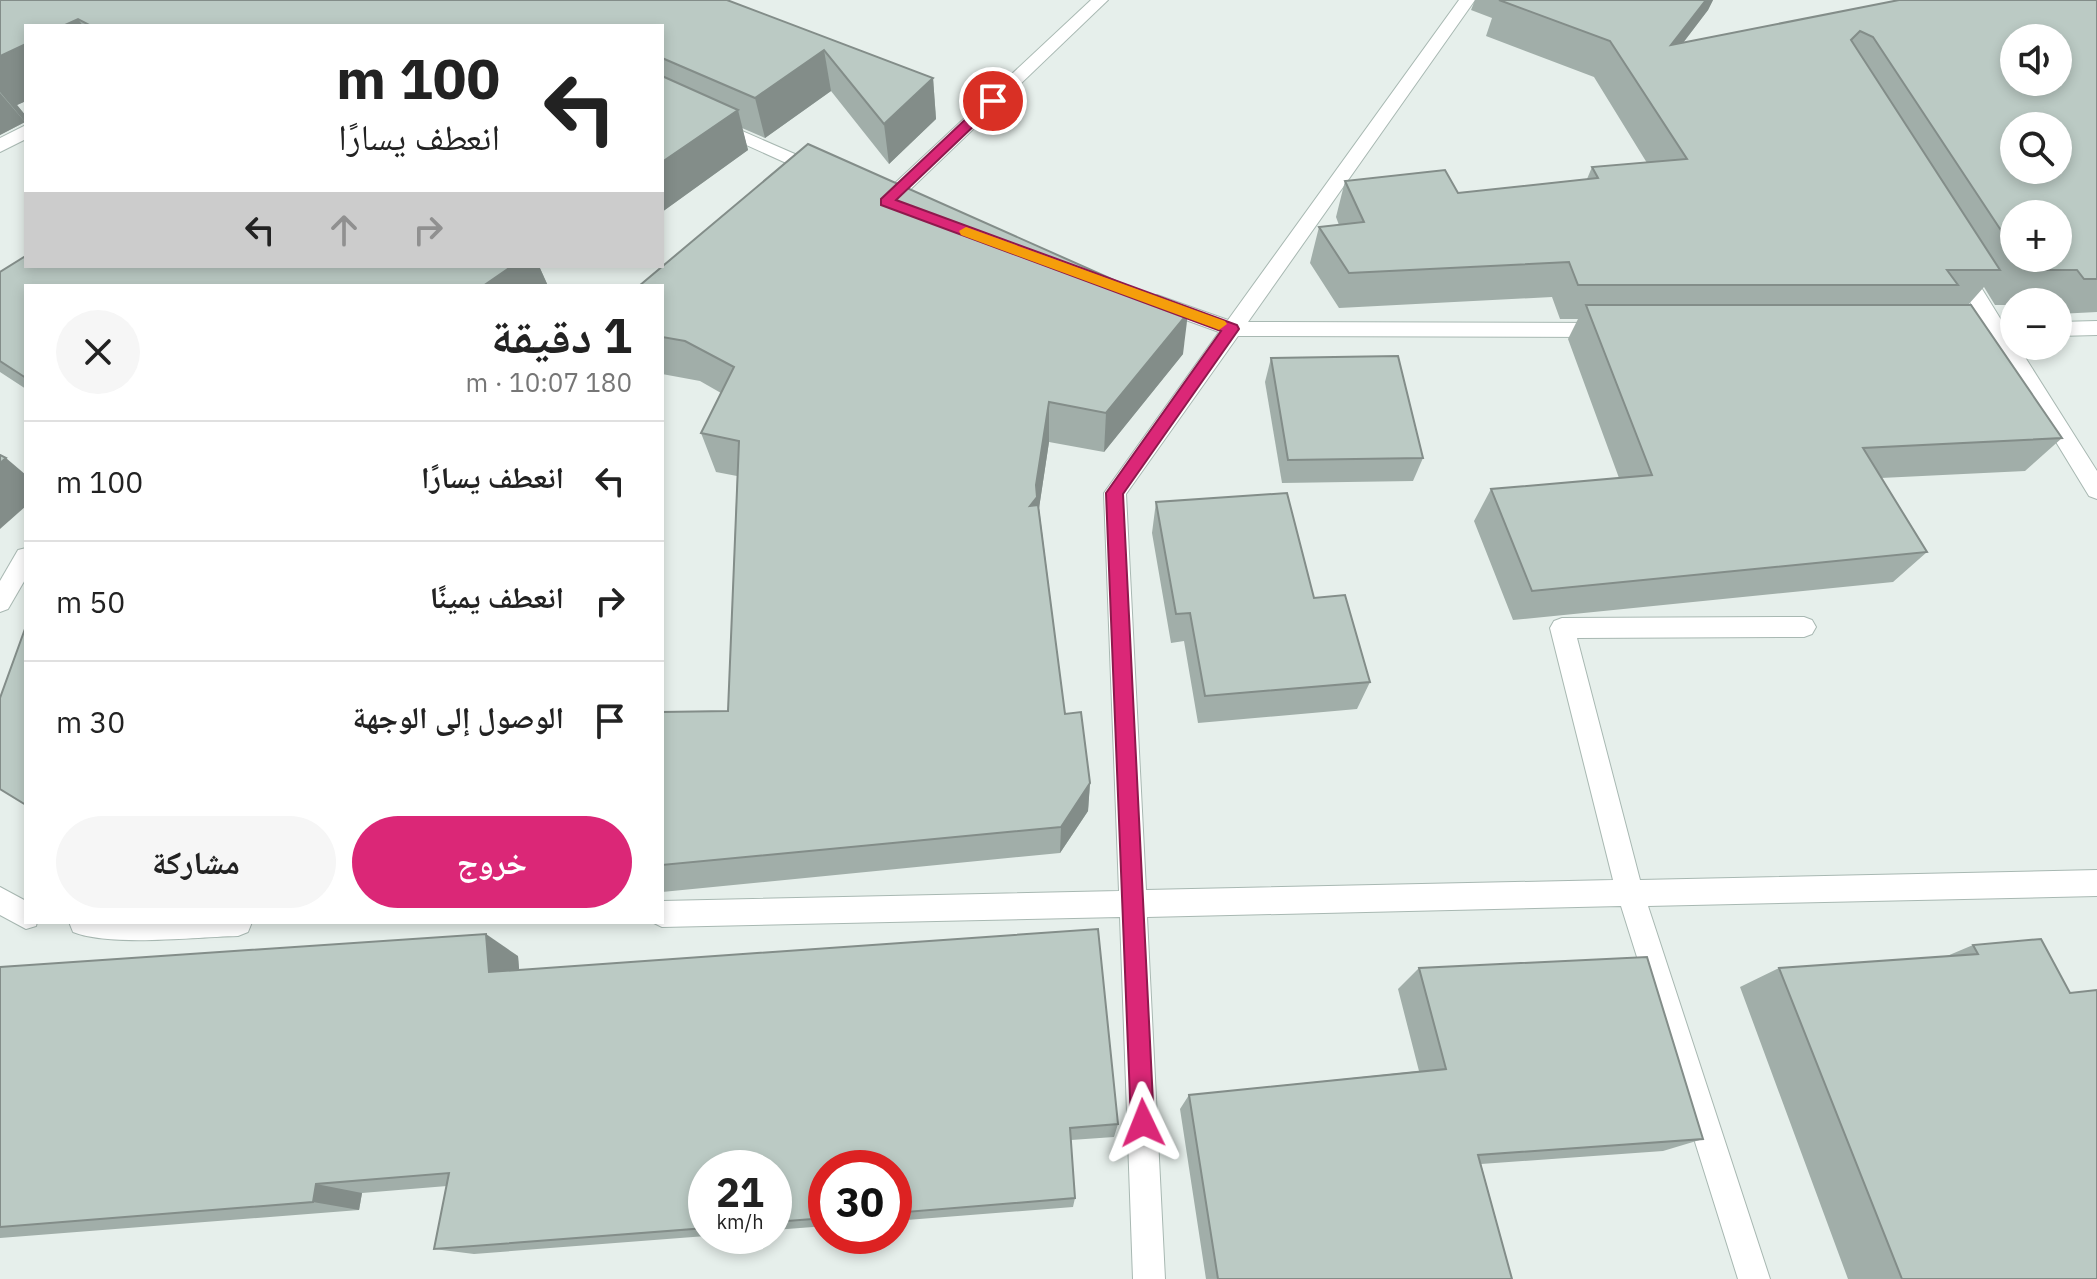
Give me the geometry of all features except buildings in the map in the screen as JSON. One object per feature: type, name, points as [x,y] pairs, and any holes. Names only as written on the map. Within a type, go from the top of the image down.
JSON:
[{"type":"street","points":[[886,201],[1100,0]]},
{"type":"street","points":[[1149,1279],[1115,493],[1467,0]]},
{"type":"street","points":[[664,102],[844,183]]},
{"type":"street","points":[[0,146],[24,132]]},
{"type":"street","points":[[1948,250],[2000,322]]},
{"type":"street","points":[[1145,297],[1231,329],[1631,330]]},
{"type":"street","points":[[2072,329],[2097,328]]},
{"type":"street","points":[[1934,330],[2000,330]]},
{"type":"street","points":[[2023,360],[2097,490]]},
{"type":"street","points":[[0,602],[24,560]]},
{"type":"street","points":[[1754,1279],[1630,893],[1562,628],[1804,627]]},
{"type":"street","points":[[664,914],[2097,883]]},
{"type":"street","points":[[0,900],[24,915]]},
{"type":"street","points":[[107,924],[159,924]]},
{"type":"slow traffic","points":[[966,231],[1219,324]]},
{"type":"route","points":[[993,101],[886,202],[1231,329],[1115,493],[1143,1123]]}]
